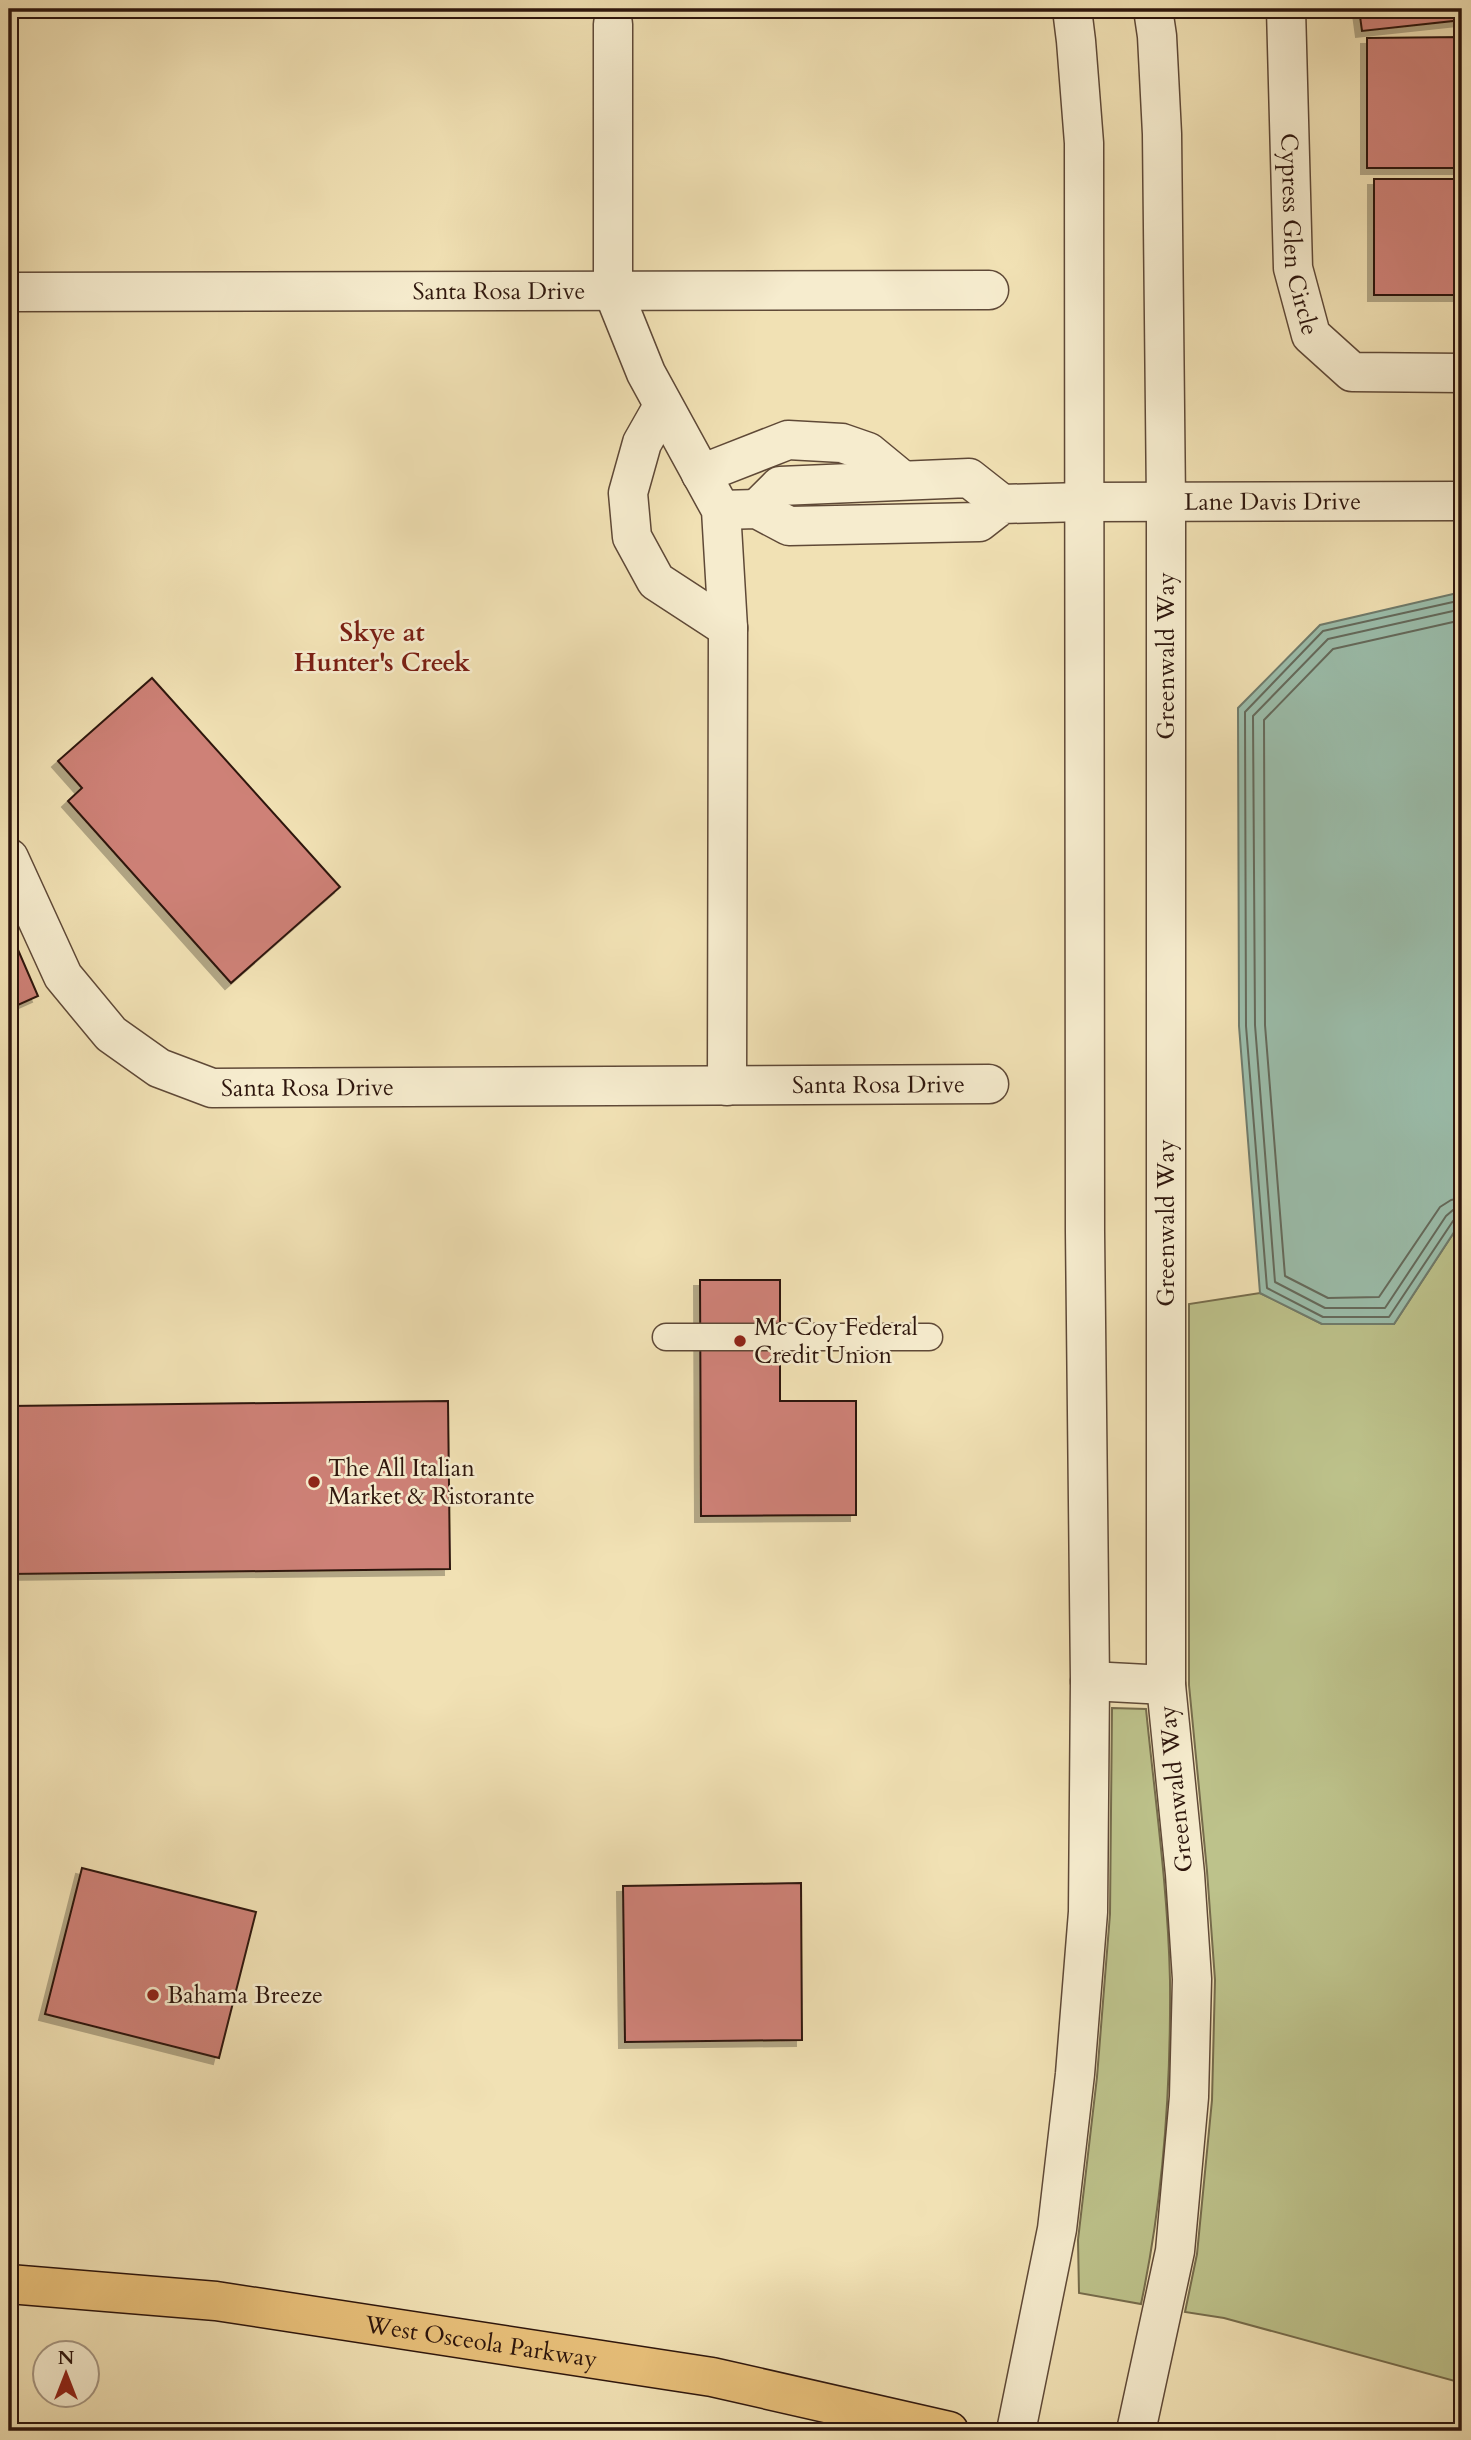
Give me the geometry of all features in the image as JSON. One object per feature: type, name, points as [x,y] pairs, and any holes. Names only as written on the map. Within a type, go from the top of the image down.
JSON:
[{"type":"main road","name":"West Osceola Parkway","points":[[9,2284],[216,2301],[699,2375],[949,2431]]},
{"type":"street","points":[[1016,2431],[1057,2229],[1075,2074],[1088,1912],[1090,1681],[1085,1218],[1084,143],[1072,9]]},
{"type":"street","name":"Greenwald Way","points":[[1136,2431],[1175,2251],[1189,2097],[1192,1979],[1185,1874],[1166,1685],[1166,502],[1162,134],[1153,9]]},
{"type":"street","name":"Cypress Glen Circle","points":[[1286,9],[1293,268],[1311,335],[1352,372],[1462,373]]},
{"type":"street","points":[[614,24],[614,291],[646,373],[701,474],[739,510],[789,526],[979,522],[1002,504],[969,478],[780,486],[739,510]]},
{"type":"street","name":"Santa Rosa Drive","points":[[9,292],[989,290]]},
{"type":"street","points":[[663,406],[642,443],[628,493],[632,537],[656,581],[728,628]]},
{"type":"street","points":[[701,474],[788,440],[842,443],[868,452],[902,481]]},
{"type":"street","name":"Lane Davis Drive","points":[[1002,504],[1462,501]]},
{"type":"street","points":[[726,1086],[728,628],[739,510]]},
{"type":"street","name":"Santa Rosa Drive","points":[[9,858],[63,976],[111,1034],[159,1068],[212,1088],[989,1084]]},
{"type":"street","points":[[1090,1681],[1166,1685]]},
{"type":"lane","points":[[666,1337],[929,1337]]},
{"type":"green space","points":[[1462,1220],[1462,2383],[1224,2318],[1185,2312],[1197,2254],[1212,2100],[1215,1980],[1189,1685],[1189,1304],[1260,1293],[1322,1324],[1394,1324]]},
{"type":"green space","points":[[1112,1708],[1146,1709],[1169,1946],[1169,2061],[1164,2143],[1155,2225],[1141,2304],[1079,2293],[1078,2240],[1097,2077],[1110,1914]]},
{"type":"water","points":[[1462,594],[1462,1220],[1394,1324],[1322,1324],[1260,1293],[1239,1026],[1238,708],[1320,625]]},
{"type":"building","points":[[1359,9],[1462,9],[1462,20],[1362,31]]},
{"type":"building","points":[[1462,37],[1462,168],[1367,168],[1367,38]]},
{"type":"building","points":[[1374,179],[1462,179],[1462,295],[1374,295]]},
{"type":"building","points":[[152,678],[340,887],[231,983],[68,801],[82,788],[58,761]]},
{"type":"building","points":[[9,929],[38,996],[9,1009]]},
{"type":"building","name":"Mc Coy Federal Credit Union","points":[[700,1280],[780,1280],[780,1401],[856,1401],[856,1515],[701,1516]]},
{"type":"building","points":[[448,1401],[450,1569],[9,1574],[9,1406]]},
{"type":"building","points":[[82,1868],[256,1912],[219,2058],[45,2014]]},
{"type":"building","points":[[801,1883],[802,2040],[625,2042],[623,1886]]},
{"type":"place","name":"Mc Coy Federal Credit Union","points":[[740,1341]]},
{"type":"place","name":"The All Italian Market & Ristorante","points":[[314,1482]]},
{"type":"place","name":"Bahama Breeze","points":[[153,1995]]},
{"type":"district","name":"Skye at Hunter's Creek","points":[[382,647]]}]
